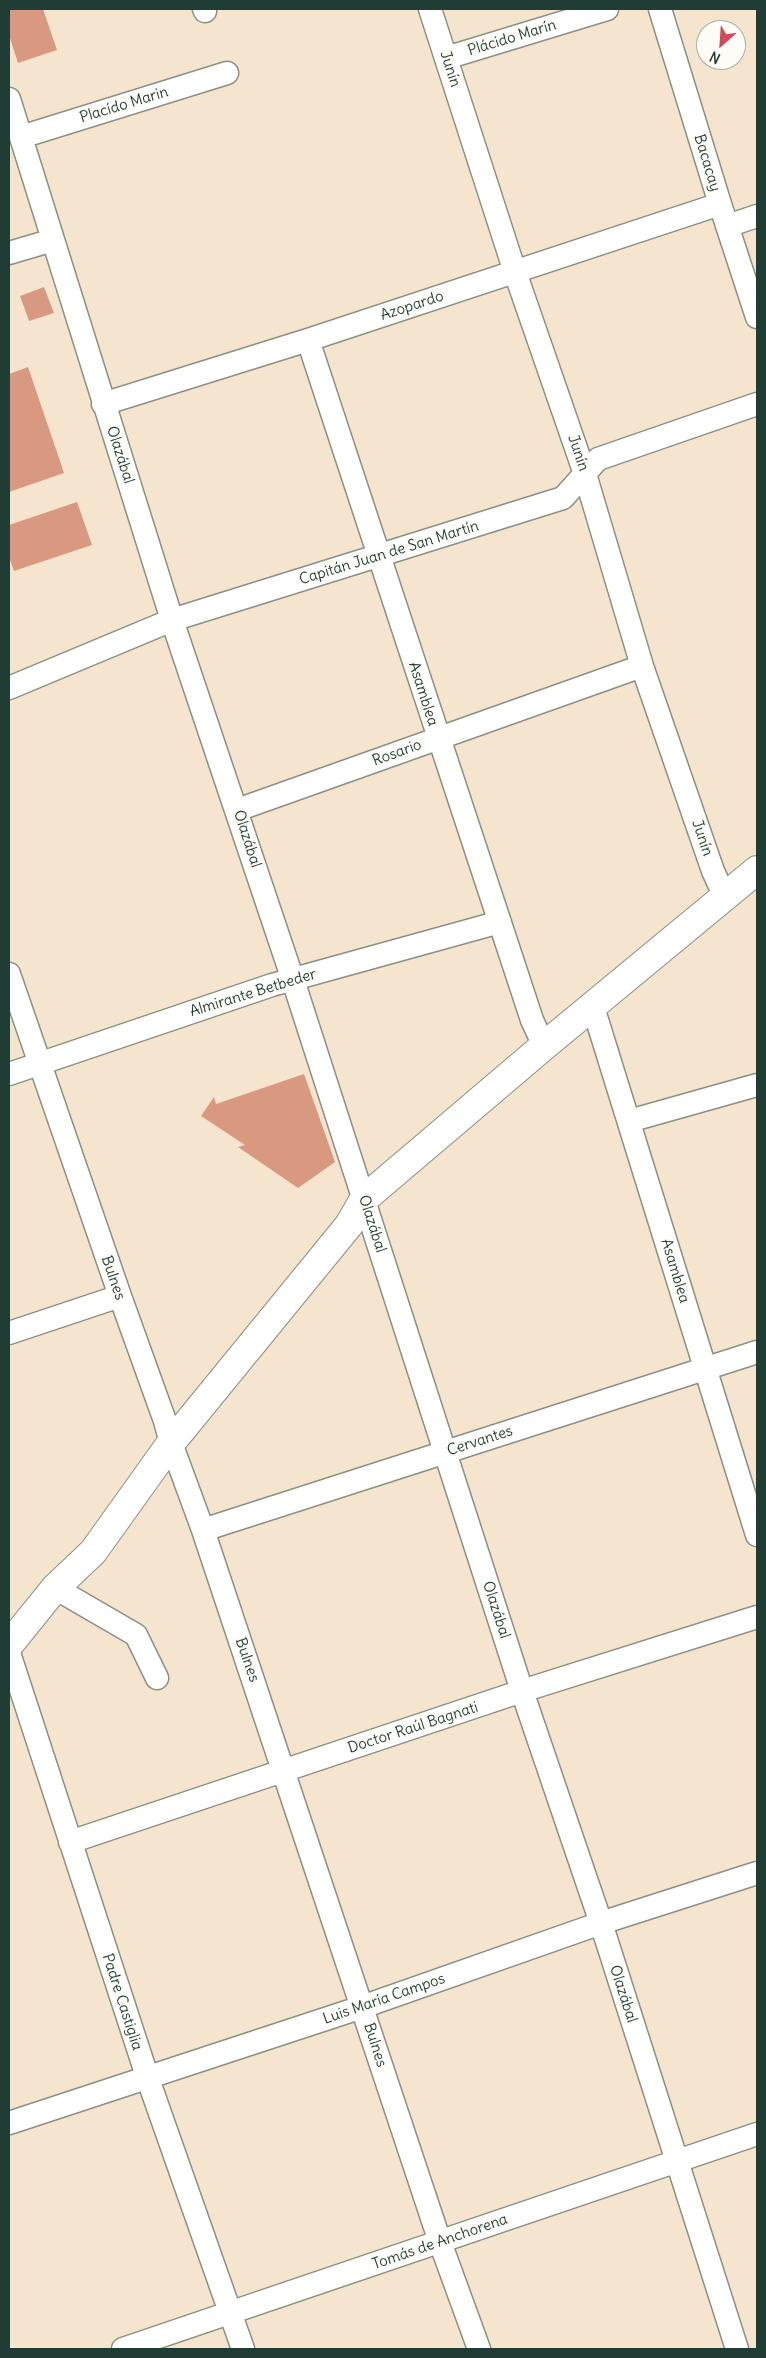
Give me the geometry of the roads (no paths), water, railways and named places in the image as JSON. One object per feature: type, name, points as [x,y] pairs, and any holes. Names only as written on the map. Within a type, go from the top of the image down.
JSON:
[{"type":"main road","points":[[9,1645],[55,1588],[93,1552],[168,1432],[349,1225],[364,1199],[544,1046],[757,870]]},
{"type":"street","name":"Junín","points":[[430,9],[515,272],[585,474],[642,666],[713,872],[725,897]]},
{"type":"street","name":"Plácido Marín","points":[[446,58],[607,9]]},
{"type":"street","name":"Bacacay","points":[[660,9],[757,317]]},
{"type":"street","name":"Placído Marin","points":[[22,137],[227,73]]},
{"type":"street","name":"Olazábal","points":[[9,99],[172,620],[293,980],[522,1691],[601,1923],[737,2349]]},
{"type":"street","name":"Azopardo","points":[[103,404],[308,340],[720,204]]},
{"type":"street","points":[[727,226],[757,216]]},
{"type":"street","points":[[9,253],[53,240]]},
{"type":"street","name":"Asamblea","points":[[308,340],[532,1020],[544,1046]]},
{"type":"street","name":"Capitán Juan de San Martín","points":[[9,688],[172,620],[563,498],[598,459],[757,404]]},
{"type":"street","name":"Rosario","points":[[237,810],[642,666]]},
{"type":"street","name":"Almirante Betbeder","points":[[9,1074],[293,980],[500,922]]},
{"type":"street","name":"Bulnes","points":[[9,974],[203,1530],[440,2242],[479,2349]]},
{"type":"street","name":"Asamblea","points":[[593,1007],[757,1535]]},
{"type":"street","points":[[629,1121],[757,1085]]},
{"type":"street","points":[[9,1332],[120,1296]]},
{"type":"street","name":"Cervantes","points":[[203,1530],[757,1352]]},
{"type":"street","points":[[55,1588],[136,1634],[157,1678]]},
{"type":"street","name":"Doctor Raúl Bagnati","points":[[70,1842],[522,1691],[757,1617]]},
{"type":"street","name":"Padre Castiglia","points":[[9,1653],[148,2078],[243,2349]]},
{"type":"street","name":"Luis María Campos","points":[[9,2123],[362,2007],[601,1923],[757,1872]]},
{"type":"street","name":"Tomás de Anchorena","points":[[123,2349],[231,2314],[676,2160],[757,2134]]}]
